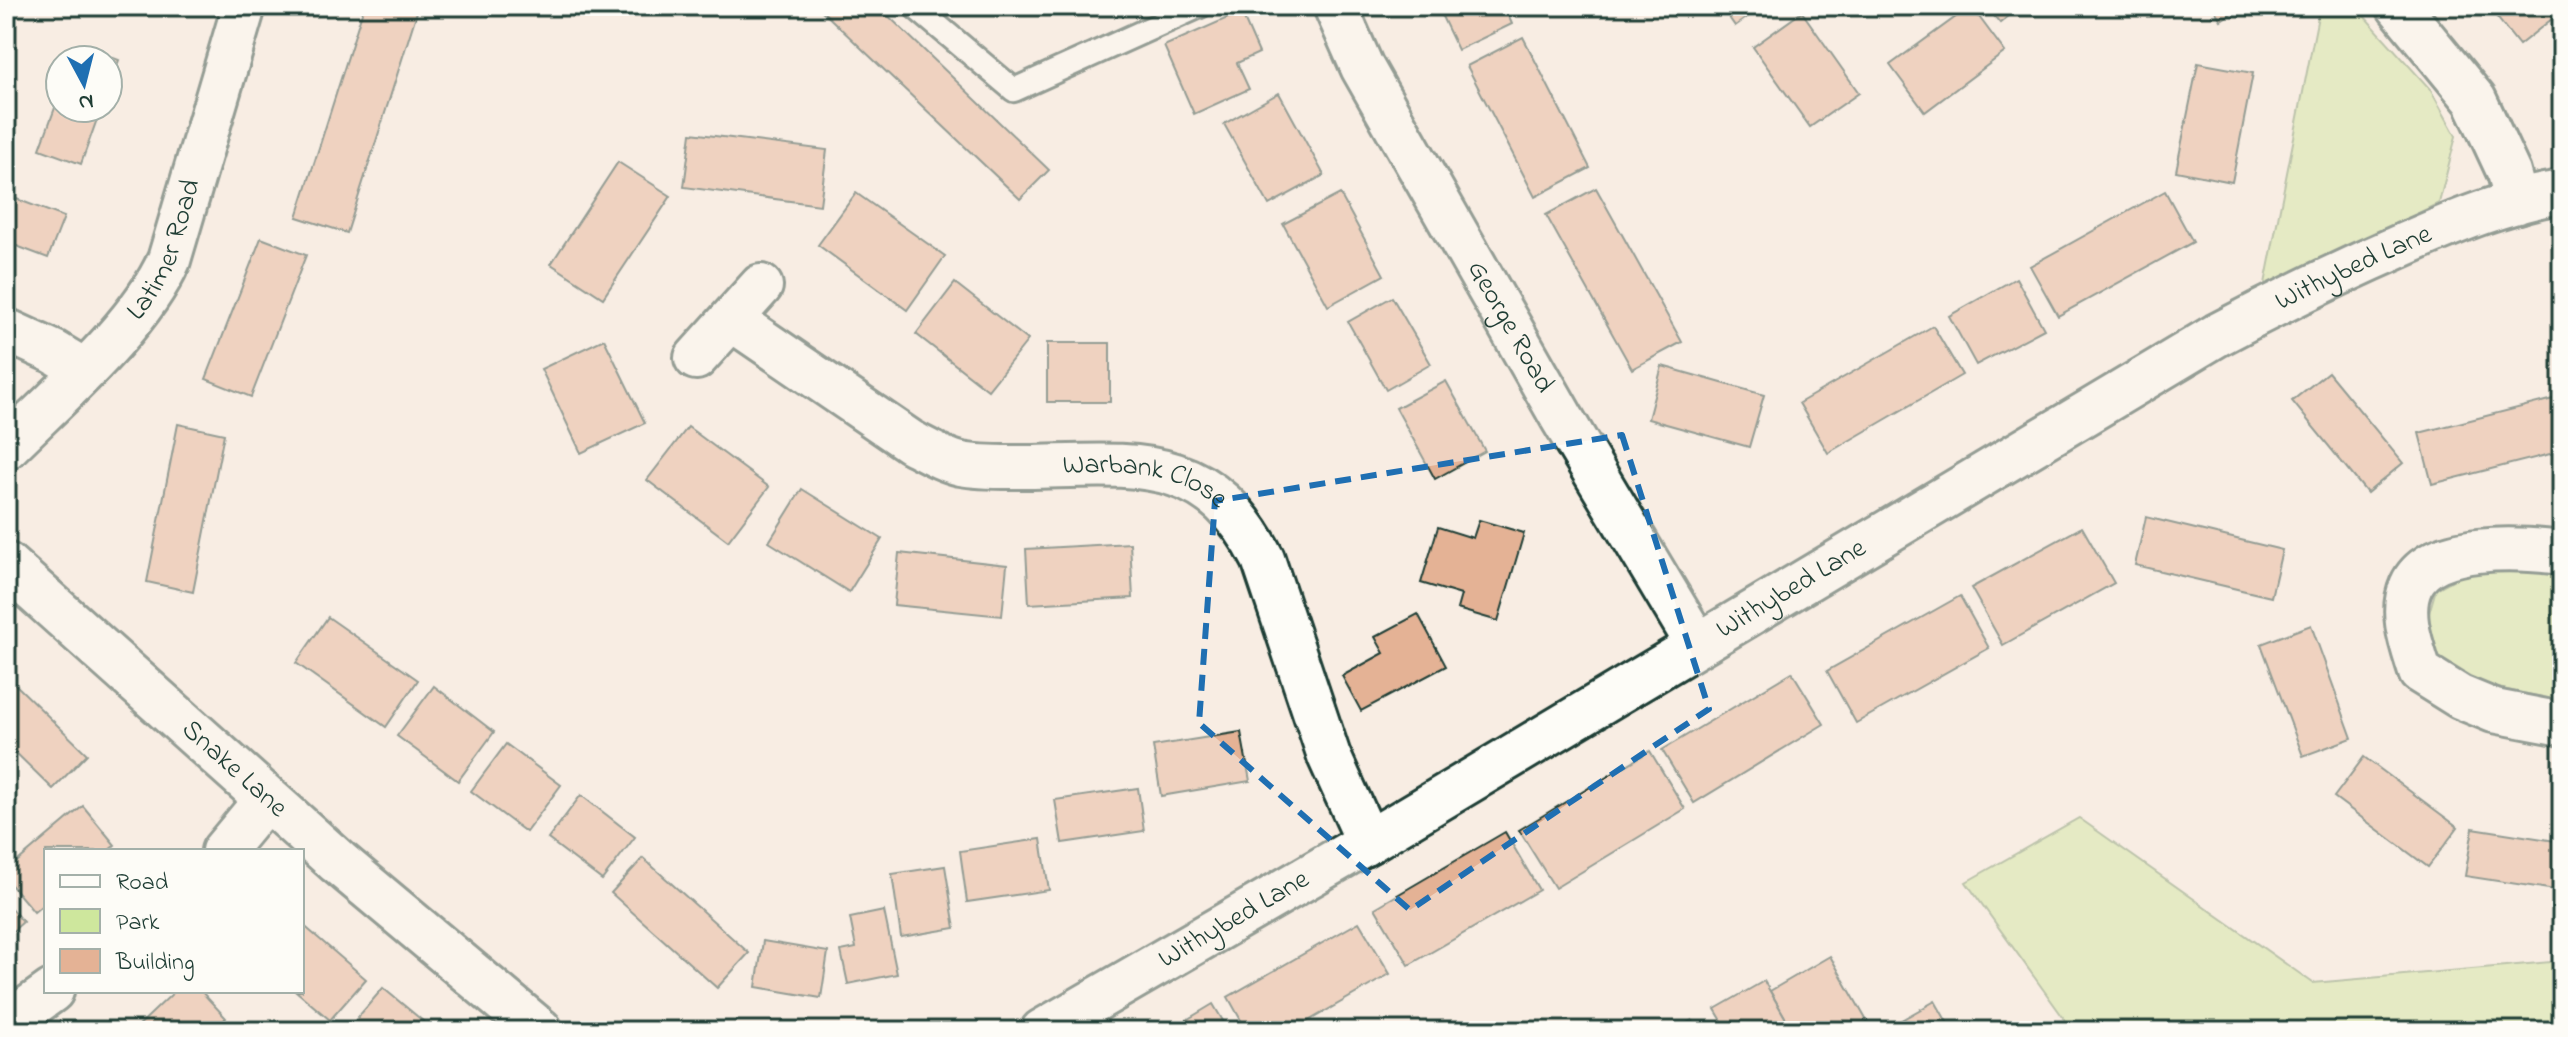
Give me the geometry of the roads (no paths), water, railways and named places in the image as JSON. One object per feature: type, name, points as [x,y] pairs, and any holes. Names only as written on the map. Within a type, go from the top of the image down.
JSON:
[{"type":"street","name":"Latimer Road","points":[[6,448],[84,370],[146,301],[159,282],[169,260],[244,6]]},
{"type":"street","name":"George Road","points":[[1335,6],[1362,67],[1555,405],[1697,644]]},
{"type":"street","points":[[2398,6],[2475,100],[2509,173],[2517,202]]},
{"type":"street","name":"Withybed Lane","points":[[1042,1031],[1368,842],[2217,335],[2364,262],[2448,226],[2517,202],[2562,192]]},
{"type":"street","points":[[696,358],[761,286]]},
{"type":"street","name":"Warbank Close","points":[[732,320],[936,456],[960,464],[987,466],[1123,465],[1166,471],[1200,484],[1229,508],[1250,533],[1263,559],[1329,756],[1368,842]]},
{"type":"street","points":[[6,330],[84,370]]},
{"type":"street","points":[[2562,553],[2525,548],[2485,549],[2430,565],[2411,585],[2407,610],[2409,634],[2420,672],[2460,697],[2494,711],[2562,724]]},
{"type":"street","name":"Snake Lane","points":[[6,565],[338,862],[540,1031]]},
{"type":"street","points":[[225,849],[267,798]]},
{"type":"street","points":[[6,1024],[49,993]]},
{"type":"lane","points":[[914,6],[1014,90],[1200,6]]}]
